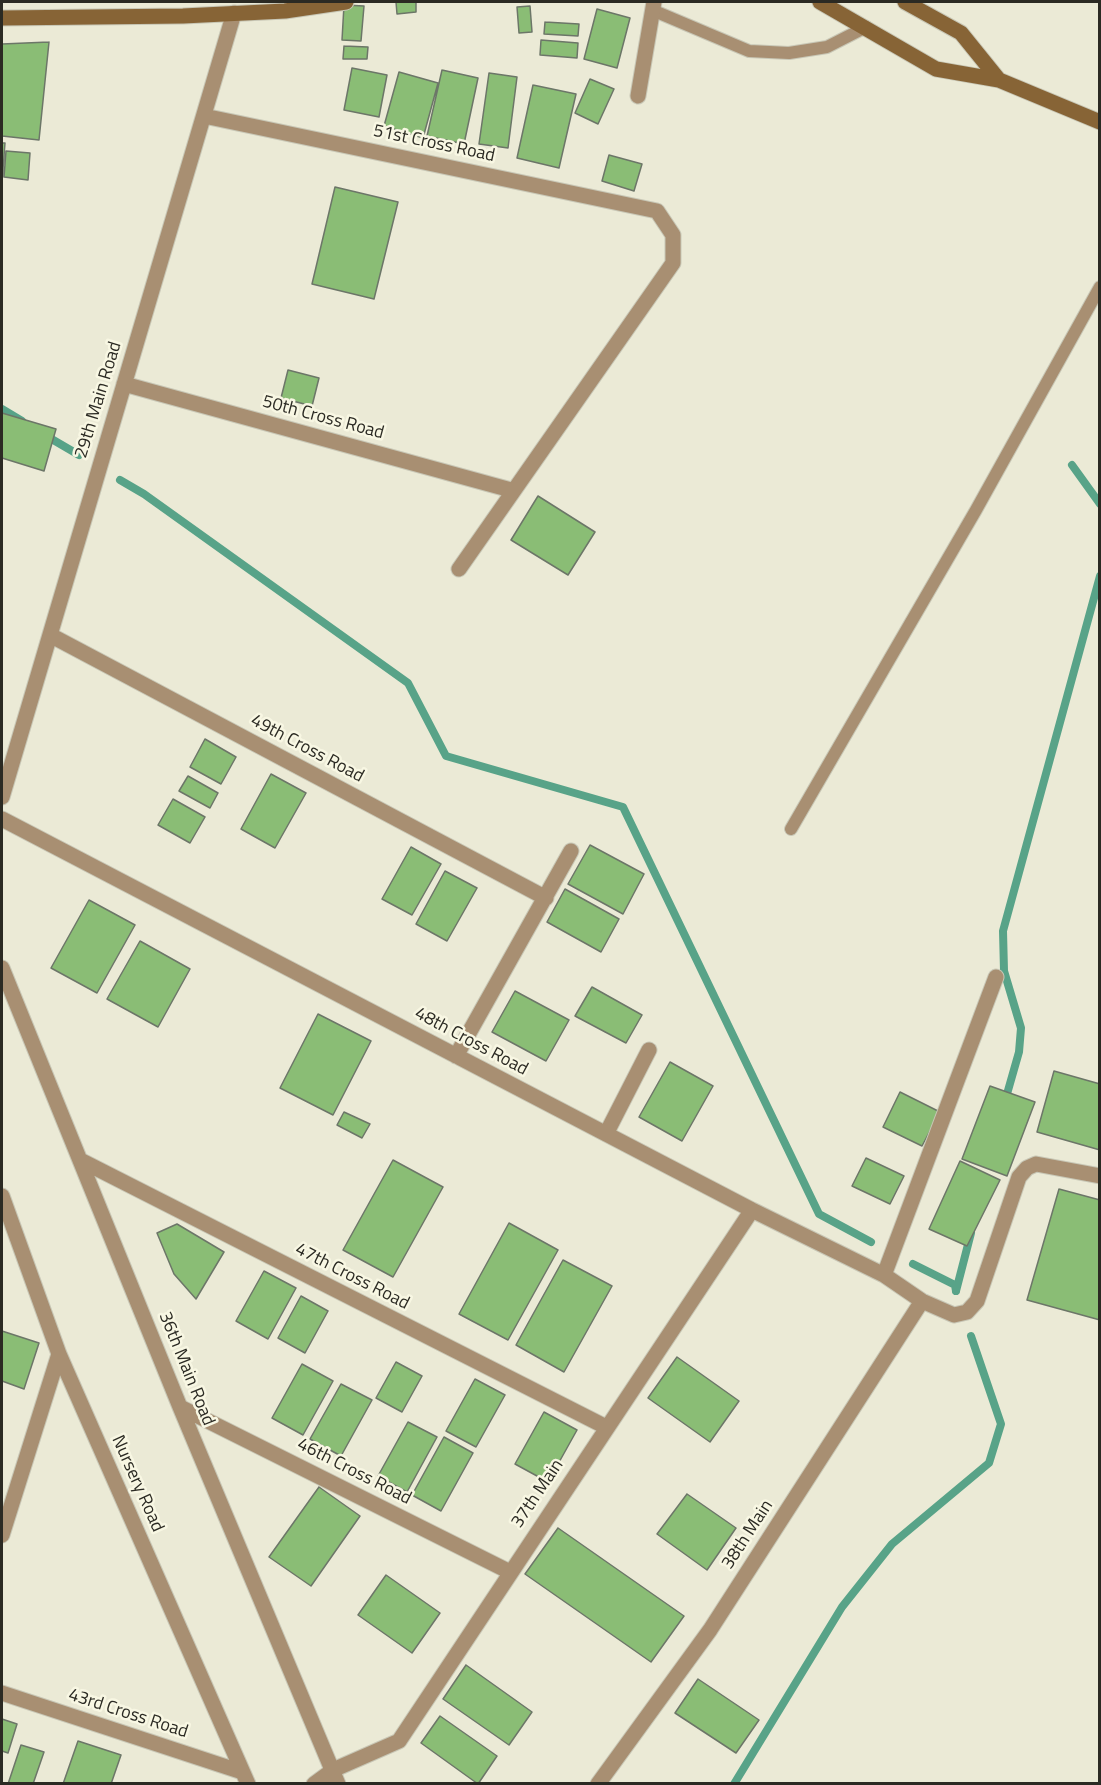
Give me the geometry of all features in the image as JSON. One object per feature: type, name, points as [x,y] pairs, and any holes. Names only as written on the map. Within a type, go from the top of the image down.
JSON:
[{"type":"main road","points":[[2,18],[183,16],[285,11],[346,2]]},
{"type":"main road","points":[[819,2],[936,69],[999,80],[1096,118]]},
{"type":"main road","points":[[905,2],[961,33],[999,80]]},
{"type":"street","points":[[638,96],[653,6]]},
{"type":"street","name":"29th Main Road","points":[[2,797],[234,13]]},
{"type":"street","name":"51st Cross Road","points":[[204,116],[657,211],[673,235],[673,263],[511,490]]},
{"type":"street","name":"50th Cross Road","points":[[124,384],[511,490]]},
{"type":"street","points":[[459,569],[511,490]]},
{"type":"street","name":"49th Cross Road","points":[[50,635],[546,898]]},
{"type":"street","name":"48th Cross Road","points":[[2,819],[752,1210],[884,1275],[922,1301],[954,1315],[967,1312],[977,1301],[1019,1176],[1027,1168],[1036,1164],[1100,1176]]},
{"type":"street","points":[[456,1056],[571,851]]},
{"type":"street","name":"36th Main Road","points":[[2,968],[180,1407],[335,1777]]},
{"type":"street","points":[[884,1275],[996,977]]},
{"type":"street","points":[[606,1134],[649,1050]]},
{"type":"street","name":"47th Cross Road","points":[[80,1160],[606,1427]]},
{"type":"street","name":"Nursery Road","points":[[2,1196],[59,1354],[245,1778]]},
{"type":"street","name":"37th Main","points":[[315,1784],[335,1777],[399,1741],[752,1210]]},
{"type":"street","name":"38th Main","points":[[598,1784],[710,1630],[922,1301]]},
{"type":"street","points":[[2,1535],[59,1354]]},
{"type":"street","name":"46th Cross Road","points":[[180,1407],[510,1572]]},
{"type":"street","name":"43rd Cross Road","points":[[2,1693],[245,1778]]},
{"type":"lane","points":[[653,6],[749,51],[789,53],[827,47],[866,27]]},
{"type":"lane","points":[[792,830],[976,510],[1100,287]]},
{"type":"building","points":[[396,2],[416,2],[416,12],[397,14]]},
{"type":"building","points":[[344,5],[364,6],[361,41],[342,40]]},
{"type":"building","points":[[530,6],[532,32],[519,33],[517,7]]},
{"type":"building","points":[[597,9],[630,18],[617,68],[584,59]]},
{"type":"building","points":[[545,22],[579,24],[578,36],[544,34]]},
{"type":"building","points":[[541,40],[578,43],[577,58],[540,55]]},
{"type":"building","points":[[49,42],[39,140],[2,136],[2,44]]},
{"type":"building","points":[[344,46],[368,47],[367,59],[343,59]]},
{"type":"building","points":[[352,68],[387,75],[379,117],[344,110]]},
{"type":"building","points":[[442,70],[478,78],[464,144],[427,136]]},
{"type":"building","points":[[399,72],[438,83],[423,138],[384,126]]},
{"type":"building","points":[[489,73],[517,77],[508,148],[479,144]]},
{"type":"building","points":[[590,79],[614,89],[598,124],[575,113]]},
{"type":"building","points":[[533,85],[576,94],[559,168],[517,158]]},
{"type":"building","points":[[2,143],[5,143],[2,182]]},
{"type":"building","points":[[6,151],[30,153],[28,180],[4,177]]},
{"type":"building","points":[[609,155],[642,164],[634,191],[602,181]]},
{"type":"building","points":[[335,187],[398,202],[374,299],[312,284]]},
{"type":"building","points":[[288,370],[319,378],[312,406],[281,398]]},
{"type":"building","points":[[2,413],[56,429],[44,471],[2,458]]},
{"type":"building","points":[[538,496],[595,532],[568,575],[511,540]]},
{"type":"building","points":[[205,739],[236,757],[221,784],[190,767]]},
{"type":"building","points":[[271,774],[306,793],[275,848],[241,829]]},
{"type":"building","points":[[188,776],[218,793],[210,808],[179,791]]},
{"type":"building","points":[[173,799],[205,817],[190,843],[158,825]]},
{"type":"building","points":[[590,845],[644,874],[623,914],[568,884]]},
{"type":"building","points":[[411,847],[441,864],[412,915],[382,899]]},
{"type":"building","points":[[445,871],[477,888],[447,941],[416,924]]},
{"type":"building","points":[[565,889],[619,919],[601,952],[547,922]]},
{"type":"building","points":[[89,900],[135,925],[97,993],[51,968]]},
{"type":"building","points":[[140,941],[190,969],[158,1027],[107,999]]},
{"type":"building","points":[[592,987],[642,1015],[626,1043],[575,1016]]},
{"type":"building","points":[[515,991],[569,1020],[546,1061],[492,1032]]},
{"type":"building","points":[[318,1014],[371,1041],[333,1115],[280,1088]]},
{"type":"building","points":[[670,1062],[713,1086],[682,1141],[639,1117]]},
{"type":"building","points":[[1054,1071],[1100,1084],[1100,1150],[1037,1132]]},
{"type":"building","points":[[990,1086],[1035,1102],[1007,1176],[962,1159]]},
{"type":"building","points":[[900,1092],[940,1112],[922,1146],[883,1127]]},
{"type":"building","points":[[344,1112],[370,1124],[362,1138],[337,1125]]},
{"type":"building","points":[[866,1158],[904,1176],[890,1204],[852,1186]]},
{"type":"building","points":[[393,1160],[443,1187],[393,1277],[343,1250]]},
{"type":"building","points":[[960,1161],[1000,1180],[967,1246],[929,1229]]},
{"type":"building","points":[[1059,1189],[1100,1200],[1100,1320],[1027,1300]]},
{"type":"building","points":[[509,1223],[558,1250],[508,1340],[459,1314]]},
{"type":"building","points":[[177,1224],[224,1252],[196,1299],[174,1274],[157,1233]]},
{"type":"building","points":[[563,1260],[612,1286],[564,1372],[516,1345]]},
{"type":"building","points":[[264,1271],[296,1288],[268,1339],[236,1321]]},
{"type":"building","points":[[301,1296],[328,1311],[305,1353],[278,1338]]},
{"type":"building","points":[[2,1331],[39,1343],[24,1389],[2,1381]]},
{"type":"building","points":[[677,1357],[739,1401],[710,1442],[648,1398]]},
{"type":"building","points":[[396,1362],[422,1376],[402,1412],[376,1398]]},
{"type":"building","points":[[302,1364],[333,1381],[303,1435],[272,1418]]},
{"type":"building","points":[[475,1379],[505,1395],[476,1447],[446,1431]]},
{"type":"building","points":[[341,1384],[372,1400],[341,1456],[310,1439]]},
{"type":"building","points":[[544,1412],[577,1430],[548,1482],[515,1464]]},
{"type":"building","points":[[408,1422],[437,1437],[407,1492],[378,1476]]},
{"type":"building","points":[[444,1437],[473,1453],[441,1511],[412,1495]]},
{"type":"building","points":[[319,1487],[360,1516],[311,1586],[269,1557]]},
{"type":"building","points":[[687,1494],[736,1528],[707,1570],[657,1534]]},
{"type":"building","points":[[558,1528],[684,1616],[651,1662],[525,1574]]},
{"type":"building","points":[[386,1575],[440,1613],[412,1653],[358,1615]]},
{"type":"building","points":[[466,1665],[532,1712],[509,1745],[443,1699]]},
{"type":"building","points":[[698,1679],[759,1720],[736,1753],[675,1713]]},
{"type":"building","points":[[440,1716],[497,1756],[478,1784],[421,1743]]},
{"type":"building","points":[[2,1719],[17,1724],[8,1753],[2,1751]]},
{"type":"building","points":[[78,1741],[121,1755],[111,1784],[63,1784]]},
{"type":"building","points":[[21,1745],[44,1752],[33,1784],[8,1784]]},
{"type":"waterway","points":[[2,409],[22,421]]},
{"type":"waterway","points":[[43,434],[79,455]]},
{"type":"waterway","points":[[1072,465],[1100,504]]},
{"type":"waterway","points":[[120,480],[144,494],[408,683],[446,756],[623,807],[819,1214],[871,1242]]},
{"type":"waterway","points":[[1005,1101],[1019,1052],[1021,1028],[1004,971],[1003,931],[1100,576]]},
{"type":"waterway","points":[[956,1291],[971,1233]]},
{"type":"waterway","points":[[913,1264],[955,1285],[956,1291]]},
{"type":"waterway","points":[[734,1784],[842,1607],[892,1544],[989,1463],[1001,1424],[971,1336]]}]
